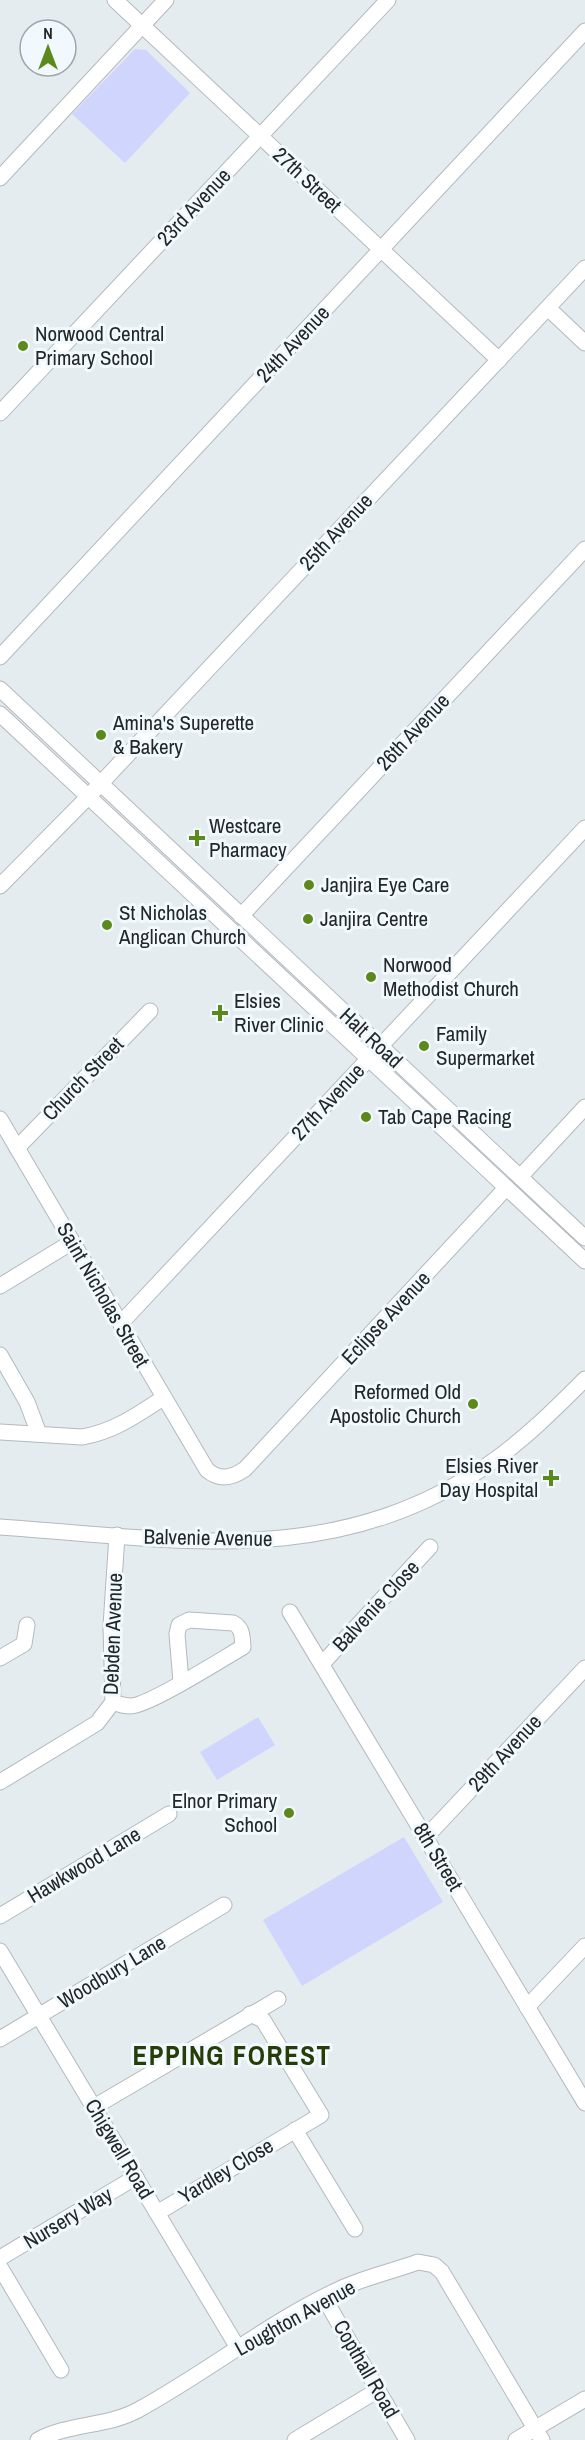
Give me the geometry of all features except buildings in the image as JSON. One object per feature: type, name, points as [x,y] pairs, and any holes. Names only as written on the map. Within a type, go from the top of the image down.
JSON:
[{"type":"street","name":"27th Street","points":[[115,0],[499,360]]},
{"type":"street","points":[[0,178],[166,0]]},
{"type":"street","name":"23rd Avenue","points":[[0,413],[388,0]]},
{"type":"street","name":"24th Avenue","points":[[0,657],[585,31]]},
{"type":"street","name":"25th Avenue","points":[[0,886],[88,797],[585,268]]},
{"type":"street","points":[[548,308],[585,343]]},
{"type":"street","name":"26th Avenue","points":[[241,916],[585,549]]},
{"type":"street","name":"Halt Road","points":[[0,689],[585,1238]]},
{"type":"street","name":"Halt Road","points":[[0,714],[585,1261]]},
{"type":"street","name":"27th Avenue","points":[[121,1323],[585,828]]},
{"type":"street","name":"Church Street","points":[[17,1148],[150,1011]]},
{"type":"street","points":[[520,1177],[585,1107]]},
{"type":"street","name":"Saint Nicholas Street","points":[[0,1119],[207,1470]]},
{"type":"street","name":"Eclipse Avenue","points":[[207,1470],[219,1477],[232,1478],[245,1469],[506,1188]]},
{"type":"street","points":[[0,1286],[72,1242]]},
{"type":"street","points":[[0,1355],[27,1402],[39,1434]]},
{"type":"street","name":"Balvenie Avenue","points":[[0,1527],[264,1542],[321,1534],[388,1516],[446,1490],[489,1464],[535,1428],[585,1379]]},
{"type":"street","points":[[0,1432],[82,1437],[96,1435],[124,1423],[163,1398]]},
{"type":"street","name":"Debden Avenue","points":[[0,1782],[97,1723],[113,1702],[111,1626],[117,1535]]},
{"type":"street","name":"Balvenie Close","points":[[322,1664],[430,1547]]},
{"type":"street","name":"8th Street","points":[[290,1612],[585,2103]]},
{"type":"street","points":[[113,1702],[131,1706],[142,1703],[181,1682],[243,1647],[241,1629],[233,1623],[222,1622],[185,1621],[179,1625],[177,1634],[181,1682]]},
{"type":"street","points":[[0,1658],[24,1644],[27,1625]]},
{"type":"street","name":"29th Avenue","points":[[426,1837],[585,1668]]},
{"type":"street","name":"Hawkwood Lane","points":[[0,1916],[169,1814]]},
{"type":"street","name":"Woodbury Lane","points":[[0,2038],[224,1905]]},
{"type":"street","points":[[527,2007],[585,1946]]},
{"type":"street","name":"Chigwell Road","points":[[0,1950],[238,2348]]},
{"type":"street","points":[[94,2107],[278,1999]]},
{"type":"street","name":"Yardley Close","points":[[157,2213],[321,2115],[263,2020],[250,2014]]},
{"type":"street","name":"Yardley Close","points":[[295,2130],[354,2229]]},
{"type":"street","name":"Nursery Way","points":[[0,2258],[136,2177]]},
{"type":"street","name":"Loughton Avenue","points":[[38,2440],[69,2434],[136,2411],[324,2298],[345,2287],[418,2262],[434,2265],[441,2272],[539,2434]]},
{"type":"street","points":[[0,2267],[62,2370]]},
{"type":"street","name":"Copthall Road","points":[[324,2298],[407,2440]]},
{"type":"street","points":[[295,2440],[378,2390]]},
{"type":"street","points":[[516,2440],[539,2434],[585,2399]]},
{"type":"shaded area","points":[[135,49],[146,50],[190,93],[125,163],[72,114]]},
{"type":"shaded area","points":[[258,1717],[275,1745],[217,1780],[200,1752]]},
{"type":"shaded area","points":[[404,1837],[443,1902],[302,1986],[263,1920]]},
{"type":"place","name":"Norwood Central Primary School","points":[[23,346]]},
{"type":"place","name":"Amina's Superette & Bakery","points":[[101,735]]},
{"type":"place","name":"Westcare Pharmacy","points":[[197,838]]},
{"type":"place","name":"Janjira Eye Care","points":[[309,885]]},
{"type":"place","name":"Janjira Centre","points":[[308,919]]},
{"type":"place","name":"St Nicholas Anglican Church","points":[[107,925]]},
{"type":"place","name":"Norwood Methodist Church","points":[[371,977]]},
{"type":"place","name":"Elsies River Clinic","points":[[220,1013]]},
{"type":"place","name":"Family Supermarket","points":[[424,1046]]},
{"type":"place","name":"Tab Cape Racing","points":[[366,1117]]},
{"type":"place","name":"Reformed Old Apostolic Church","points":[[473,1404]]},
{"type":"place","name":"Elsies River Day Hospital","points":[[551,1478]]},
{"type":"place","name":"Elnor Primary School","points":[[289,1813]]},
{"type":"district","name":"EPPING FOREST","points":[[232,2056]]}]
